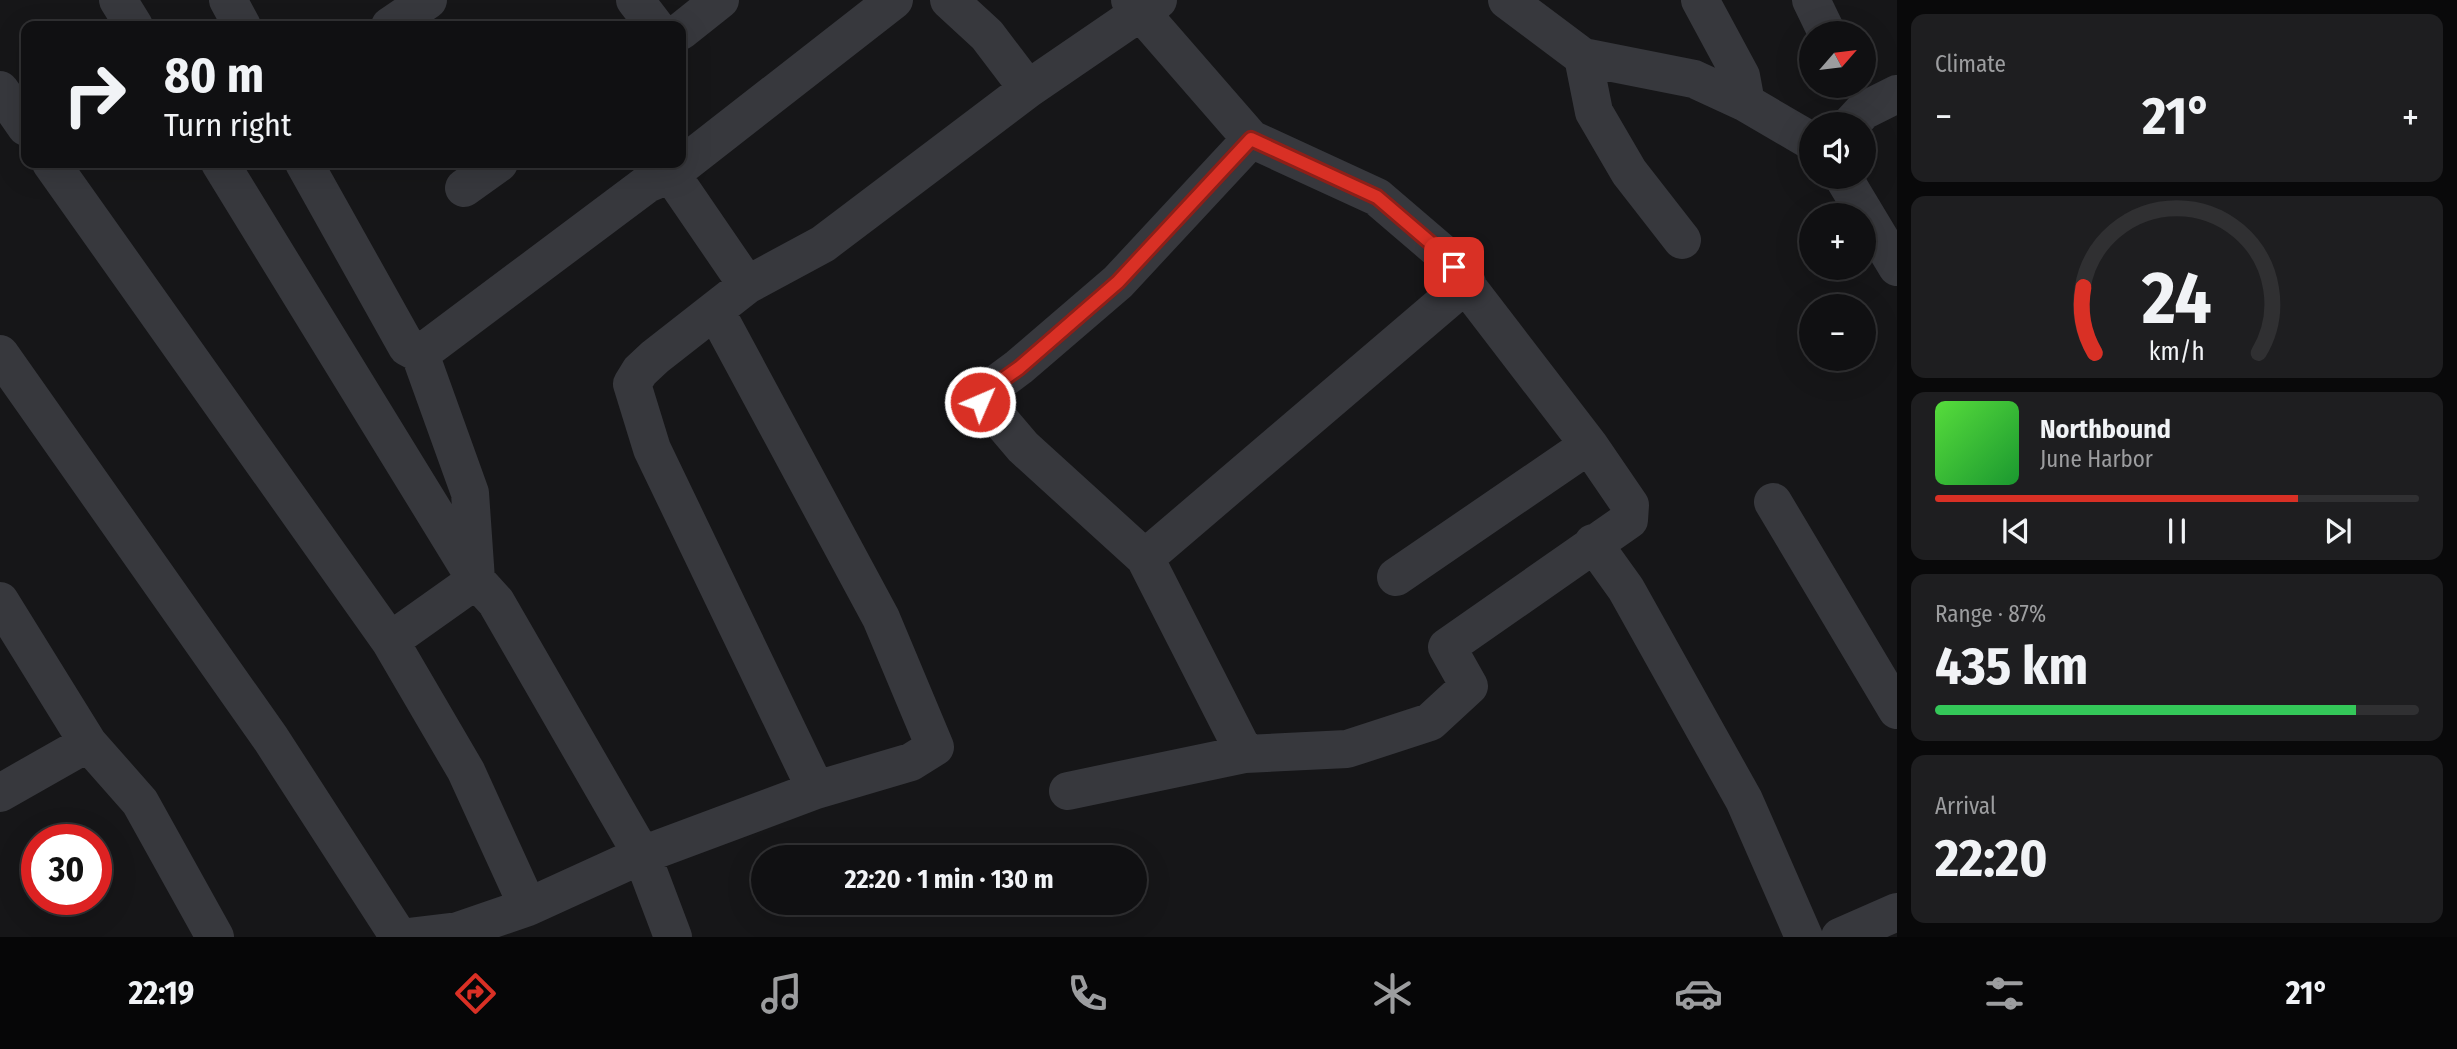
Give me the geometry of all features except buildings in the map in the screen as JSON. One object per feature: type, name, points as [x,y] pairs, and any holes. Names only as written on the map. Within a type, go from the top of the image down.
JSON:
[{"type":"street","points":[[118,0],[131,21]]},
{"type":"street","points":[[229,0],[240,21]]},
{"type":"street","points":[[397,21],[428,0]]},
{"type":"street","points":[[635,0],[651,21]]},
{"type":"street","points":[[686,27],[720,0]]},
{"type":"street","points":[[686,162],[894,0]]},
{"type":"street","points":[[948,0],[987,35],[1028,89]]},
{"type":"street","points":[[1507,0],[1583,57],[1694,79],[1746,103],[1799,134]]},
{"type":"street","points":[[1700,0],[1741,76],[1746,103]]},
{"type":"street","points":[[1811,0],[1821,21]]},
{"type":"street","points":[[816,790],[652,449],[632,384],[640,371],[655,357],[747,285],[823,244],[1143,5],[1251,139],[1377,197],[1440,251],[1590,445],[1630,505],[1629,520],[1447,647],[1469,686],[1430,722],[1347,749],[1245,754],[1068,791]]},
{"type":"street","points":[[1583,57],[1594,112],[1629,172],[1682,240]]},
{"type":"street","points":[[0,90],[21,120]]},
{"type":"street","points":[[1855,107],[1897,94]]},
{"type":"street","points":[[1245,754],[1145,558],[1023,447],[995,414],[980,402],[988,390],[1019,368],[1118,282],[1251,139]]},
{"type":"street","points":[[55,168],[390,641],[466,771],[528,907]]},
{"type":"street","points":[[223,168],[476,580],[496,602],[642,855],[673,937]]},
{"type":"street","points":[[307,168],[407,346],[420,354],[470,494],[476,580]]},
{"type":"street","points":[[464,188],[492,168]]},
{"type":"street","points":[[420,354],[647,184],[679,168]]},
{"type":"street","points":[[671,174],[747,285]]},
{"type":"street","points":[[1850,189],[1897,267]]},
{"type":"street","points":[[1145,558],[1467,283]]},
{"type":"street","points":[[408,937],[458,931],[528,907],[642,855],[816,790],[911,762],[935,747],[881,618],[715,310]]},
{"type":"street","points":[[0,354],[271,739],[399,937]]},
{"type":"street","points":[[1396,577],[1590,445]]},
{"type":"street","points":[[1773,502],[1897,710]]},
{"type":"street","points":[[1593,543],[1626,589],[1744,800],[1804,937]]},
{"type":"street","points":[[390,641],[476,580]]},
{"type":"street","points":[[0,601],[88,743],[140,802],[215,937]]},
{"type":"street","points":[[0,793],[88,743]]},
{"type":"street","points":[[1840,937],[1897,912]]},
{"type":"route","points":[[980,402],[988,390],[1019,368],[1118,282],[1251,139],[1377,197],[1440,251],[1454,267]]}]
